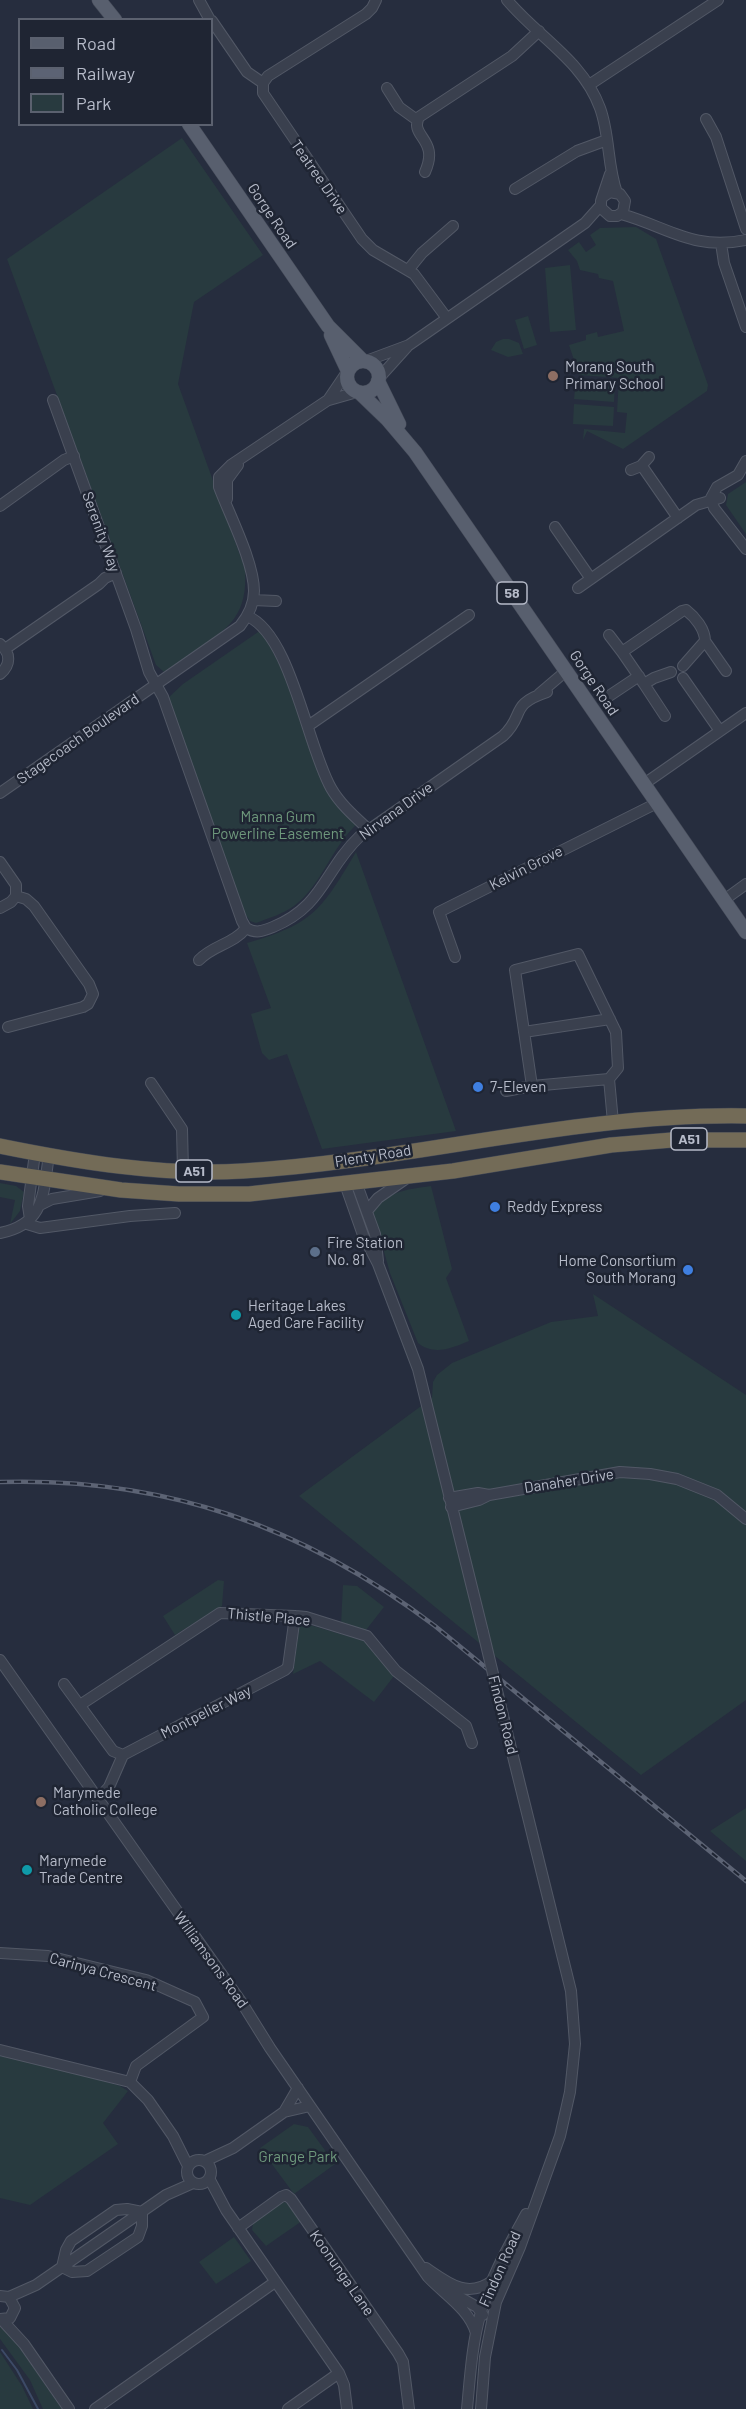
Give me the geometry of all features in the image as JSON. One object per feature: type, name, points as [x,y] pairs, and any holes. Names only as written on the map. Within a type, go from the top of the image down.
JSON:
[{"type":"highway","name":"Plenty Road","points":[[0,1146],[82,1161],[183,1171],[241,1171],[345,1161],[613,1122],[701,1116],[746,1116]]},
{"type":"highway","name":"Plenty Road","points":[[0,1172],[111,1189],[158,1194],[216,1195],[287,1191],[453,1171],[611,1145],[672,1140],[746,1140]]},
{"type":"highway","name":"Findon Road","points":[[345,1161],[350,1183]]},
{"type":"main road","points":[[99,0],[113,18]]},
{"type":"main road","name":"Gorge Road","points":[[190,126],[328,326],[348,372]]},
{"type":"main road","name":"Gorge Road","points":[[328,326],[364,361]]},
{"type":"main road","points":[[348,372],[355,363],[364,361]]},
{"type":"main road","name":"58","points":[[364,361],[374,365],[378,380]]},
{"type":"main road","name":"58","points":[[348,372],[350,386],[359,392]]},
{"type":"main road","points":[[359,392],[369,392],[378,380]]},
{"type":"main road","name":"Gorge Road","points":[[378,380],[388,404],[415,452],[746,932]]},
{"type":"main road","name":"Gorge Road","points":[[359,392],[387,419],[415,452]]},
{"type":"street","name":"Teatree Drive","points":[[199,0],[210,18]]},
{"type":"street","points":[[263,83],[273,72],[366,14],[376,0]]},
{"type":"street","points":[[507,0],[573,65],[590,85],[600,107],[608,140],[610,174],[602,200],[603,212],[644,220],[687,239],[721,243],[746,240]]},
{"type":"street","points":[[590,85],[718,0]]},
{"type":"street","name":"Teatree Drive","points":[[213,23],[247,72],[263,83],[265,99],[362,239],[373,250],[409,269],[446,318]]},
{"type":"street","points":[[417,120],[424,113],[516,53],[539,31]]},
{"type":"street","points":[[387,88],[396,108],[417,120]]},
{"type":"street","points":[[706,119],[716,137],[746,229]]},
{"type":"street","points":[[417,120],[418,130],[431,152],[425,172]]},
{"type":"street","points":[[513,191],[577,151],[608,140]]},
{"type":"street","points":[[585,223],[615,215],[625,208],[610,174]]},
{"type":"street","points":[[378,380],[409,345],[519,271],[585,223],[610,192],[621,197],[644,220]]},
{"type":"street","points":[[409,269],[422,253],[453,226]]},
{"type":"street","points":[[721,243],[724,263],[746,327]]},
{"type":"street","points":[[364,361],[409,345]]},
{"type":"street","points":[[328,400],[348,372]]},
{"type":"street","points":[[359,392],[328,400],[249,454],[225,475],[229,510],[252,578],[253,600],[246,618],[258,622],[271,636],[279,650],[330,788],[368,829]]},
{"type":"street","name":"Serenity Way","points":[[53,400],[150,675],[163,697],[246,928]]},
{"type":"street","points":[[0,506],[53,469],[75,459]]},
{"type":"street","points":[[716,499],[712,495],[714,490],[738,475],[746,461]]},
{"type":"street","points":[[641,464],[678,518]]},
{"type":"street","points":[[578,588],[698,504],[716,499]]},
{"type":"street","points":[[716,499],[714,508],[723,516],[746,549]]},
{"type":"street","points":[[555,527],[591,579]]},
{"type":"street","points":[[0,674],[8,663],[3,646],[99,584],[117,577]]},
{"type":"street","points":[[253,600],[276,601]]},
{"type":"street","points":[[622,652],[681,610],[686,610],[691,613],[703,631],[705,641],[726,671]]},
{"type":"street","points":[[308,726],[469,615]]},
{"type":"street","name":"Stagecoach Boulevard","points":[[0,793],[233,633],[246,618]]},
{"type":"street","points":[[609,635],[665,716]]},
{"type":"street","points":[[683,666],[705,641]]},
{"type":"street","points":[[609,696],[642,680],[671,672],[674,666],[683,666]]},
{"type":"street","points":[[683,666],[687,673],[683,678]]},
{"type":"street","name":"Nirvana Drive","points":[[199,960],[211,948],[238,937],[246,928],[255,932],[262,931],[290,920],[301,912],[319,893],[350,847],[368,829],[503,736],[512,725],[522,703],[543,693],[566,671]]},
{"type":"street","points":[[671,672],[675,678],[683,678]]},
{"type":"street","points":[[683,678],[720,731]]},
{"type":"street","points":[[644,784],[746,713]]},
{"type":"street","name":"Kelvin Grove","points":[[455,957],[438,912],[657,802]]},
{"type":"street","points":[[0,862],[15,885],[16,896],[0,908]]},
{"type":"street","points":[[724,900],[746,884]]},
{"type":"street","points":[[8,1027],[83,1007],[88,1004],[93,994],[89,984],[34,906],[26,899],[16,896]]},
{"type":"street","points":[[532,1086],[515,970],[578,954],[616,1032],[618,1068],[609,1079],[613,1122]]},
{"type":"street","points":[[524,1032],[610,1019]]},
{"type":"street","points":[[506,1090],[609,1079]]},
{"type":"street","points":[[151,1083],[182,1129],[183,1171]]},
{"type":"street","points":[[40,1205],[39,1178],[42,1154]]},
{"type":"street","points":[[367,1211],[378,1198],[412,1175]]},
{"type":"street","points":[[28,1222],[28,1208],[39,1178]]},
{"type":"street","name":"Findon Road","points":[[350,1183],[367,1211],[376,1239],[378,1264]]},
{"type":"street","name":"Findon Road","points":[[350,1183],[363,1235],[378,1264],[418,1369],[572,1991],[575,2023],[574,2063],[570,2092],[560,2136],[548,2172],[496,2301],[482,2378],[481,2409]]},
{"type":"street","points":[[0,1233],[28,1222],[40,1205],[60,1197],[111,1189]]},
{"type":"street","points":[[28,1222],[40,1228],[130,1216],[175,1213]]},
{"type":"street","name":"Danaher Drive","points":[[450,1502],[478,1493],[489,1495],[620,1472],[677,1479],[717,1495],[746,1519]]},
{"type":"street","name":"Thistle Place","points":[[80,1705],[220,1613],[306,1617],[367,1636],[396,1671],[466,1726],[472,1743]]},
{"type":"street","name":"Montpelier Way","points":[[123,1755],[285,1671],[288,1667],[295,1616]]},
{"type":"street","name":"Williamsons Road","points":[[0,1660],[242,2003],[419,2263],[443,2294],[466,2313],[476,2333]]},
{"type":"street","points":[[64,1684],[113,1751],[123,1755],[109,1787],[98,1799]]},
{"type":"street","name":"Carinya Crescent","points":[[0,1953],[48,1956],[146,1980],[195,2002],[203,2018],[136,2066],[130,2082]]},
{"type":"street","points":[[0,2050],[130,2082],[148,2100],[199,2168],[339,2373],[344,2385],[347,2409]]},
{"type":"street","points":[[284,2112],[298,2088]]},
{"type":"street","points":[[69,2409],[24,2344],[1,2320],[9,2318],[36,2285],[166,2195],[199,2168],[233,2148],[284,2112],[310,2106]]},
{"type":"street","points":[[196,2183],[199,2168]]},
{"type":"street","points":[[196,2183],[199,2168]]},
{"type":"street","name":"Findon Road","points":[[467,2409],[476,2333],[481,2313],[492,2281],[548,2172]]},
{"type":"street","points":[[166,2195],[196,2183]]},
{"type":"street","points":[[196,2183],[226,2210]]},
{"type":"street","name":"Koonunga Lane","points":[[238,2228],[281,2197],[286,2195],[291,2199],[398,2353],[403,2362],[409,2409]]},
{"type":"street","points":[[62,2267],[71,2241],[116,2210],[142,2212]]},
{"type":"street","points":[[62,2267],[72,2272],[87,2271],[138,2237],[142,2226],[142,2212]]},
{"type":"street","points":[[419,2263],[450,2285],[460,2289],[477,2289],[492,2281]]},
{"type":"street","name":"Williamsons Road","points":[[419,2263],[447,2290],[481,2313]]},
{"type":"street","points":[[95,2409],[275,2282]]},
{"type":"street","points":[[24,2344],[14,2311],[3,2294],[36,2285]]},
{"type":"street","points":[[466,2313],[472,2316],[481,2313],[496,2301]]},
{"type":"street","points":[[481,2313],[486,2320],[489,2335]]},
{"type":"street","points":[[288,2409],[339,2373]]},
{"type":"green space","points":[[182,138],[263,255],[194,302],[178,384],[245,569],[243,598],[240,609],[227,627],[180,663],[164,672],[156,665],[7,259]]},
{"type":"green space","points":[[636,227],[656,239],[708,385],[707,391],[623,449],[587,431],[583,440],[584,429],[625,433],[627,413],[617,412],[619,378],[579,375],[569,345],[586,340],[586,335],[597,332],[598,337],[624,331],[613,281],[599,278],[598,274],[580,270],[577,261],[568,250],[579,242],[586,252],[596,245],[590,235],[600,228]]},
{"type":"green space","points":[[570,265],[576,330],[550,332],[545,268]]},
{"type":"green space","points":[[528,316],[537,345],[524,349],[515,320]]},
{"type":"green space","points":[[503,339],[519,343],[523,354],[508,357],[491,350],[496,342]]},
{"type":"green space","points":[[576,380],[615,382],[614,402],[574,399]]},
{"type":"green space","points":[[574,404],[614,407],[613,426],[573,424]]},
{"type":"green space","points":[[746,482],[746,534],[726,505],[728,494]]},
{"type":"green space","name":"Manna Gum Powerline Easement","points":[[261,630],[283,671],[323,782],[356,825],[347,834],[304,897],[294,906],[276,916],[256,923],[250,921],[244,912],[168,698],[183,684]]},
{"type":"green space","points":[[356,852],[456,1131],[322,1149],[287,1054],[269,1060],[262,1053],[251,1014],[271,1008],[247,943],[288,929],[314,912],[334,888]]},
{"type":"green space","points":[[0,1183],[16,1186],[24,1192],[20,1211],[10,1224],[15,1200],[0,1197]]},
{"type":"green space","points":[[431,1186],[452,1269],[446,1278],[469,1341],[443,1350],[430,1349],[418,1343],[390,1273],[373,1212],[392,1195]]},
{"type":"green space","points":[[593,1294],[746,1395],[746,1700],[641,1775],[299,1496],[432,1398],[433,1382],[437,1375],[452,1363],[551,1322],[598,1316]]},
{"type":"green space","points":[[218,1580],[224,1581],[222,1606],[175,1635],[163,1616]]},
{"type":"green space","points":[[343,1585],[357,1586],[384,1607],[366,1630],[341,1624]]},
{"type":"green space","points":[[300,1622],[364,1641],[394,1676],[374,1702],[320,1661],[293,1674]]},
{"type":"green space","points":[[746,1808],[746,1861],[710,1831]]},
{"type":"green space","points":[[0,2056],[64,2069],[120,2086],[128,2091],[103,2123],[118,2144],[30,2205],[0,2198]]},
{"type":"green space","name":"Grange Park","points":[[294,2124],[308,2127],[335,2164],[294,2194],[260,2148]]},
{"type":"green space","points":[[284,2202],[289,2203],[302,2221],[266,2246],[252,2230],[253,2223]]},
{"type":"green space","points":[[234,2237],[251,2261],[216,2284],[199,2262]]},
{"type":"green space","points":[[0,2326],[11,2335],[62,2409],[43,2409],[30,2380],[0,2339]]},
{"type":"green space","points":[[0,2352],[22,2386],[33,2409],[0,2409]]},
{"type":"waterway","points":[[2,2350],[17,2370],[38,2409]]},
{"type":"railway","points":[[0,1482],[61,1483],[120,1488],[176,1499],[231,1515],[284,1536],[335,1561],[386,1591],[435,1626],[746,1881]]},
{"type":"place","name":"Morang South Primary School","points":[[553,376]]},
{"type":"place","name":"7-Eleven","points":[[478,1087]]},
{"type":"place","name":"Reddy Express","points":[[495,1207]]},
{"type":"place","name":"Fire Station No. 81","points":[[315,1252]]},
{"type":"place","name":"Home Consortium South Morang","points":[[688,1270]]},
{"type":"place","name":"Heritage Lakes Aged Care Facility","points":[[236,1315]]},
{"type":"place","name":"Marymede Catholic College","points":[[41,1802]]},
{"type":"place","name":"Marymede Trade Centre","points":[[27,1870]]}]
